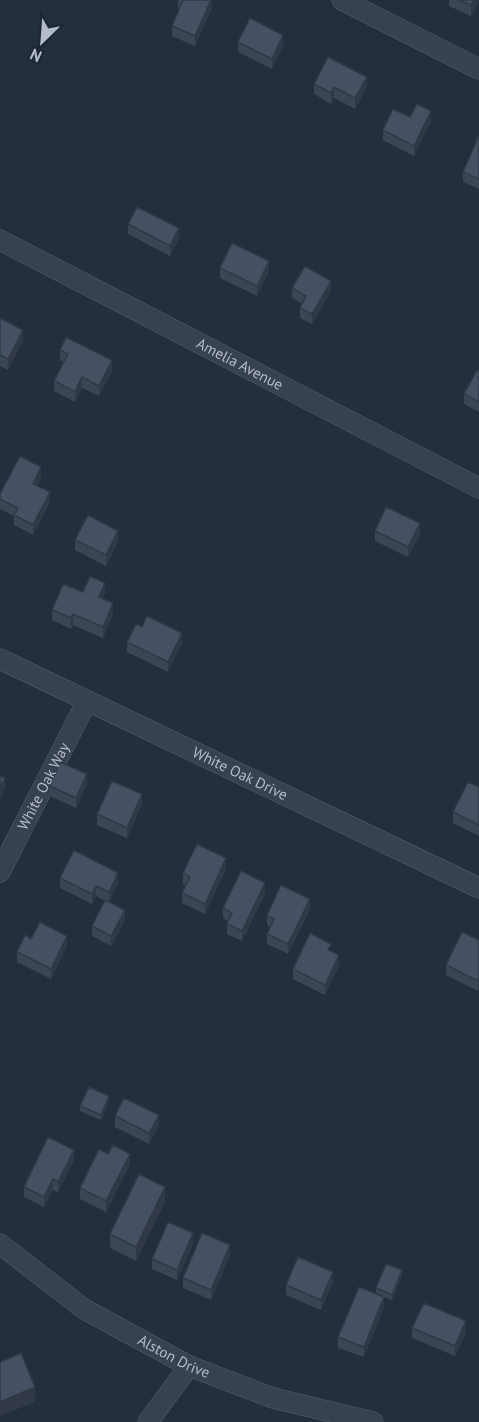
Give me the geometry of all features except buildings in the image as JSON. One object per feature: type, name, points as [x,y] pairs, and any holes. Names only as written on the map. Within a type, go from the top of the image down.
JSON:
[{"type":"street","points":[[342,0],[479,69]]},
{"type":"street","name":"Amelia Avenue","points":[[0,240],[479,488]]},
{"type":"street","name":"White Oak Drive","points":[[0,659],[479,888]]},
{"type":"street","name":"White Oak Way","points":[[0,872],[87,701]]},
{"type":"street","name":"Alston Drive","points":[[0,1244],[84,1309],[189,1366],[273,1398],[373,1422]]},
{"type":"street","points":[[148,1422],[189,1366]]}]
